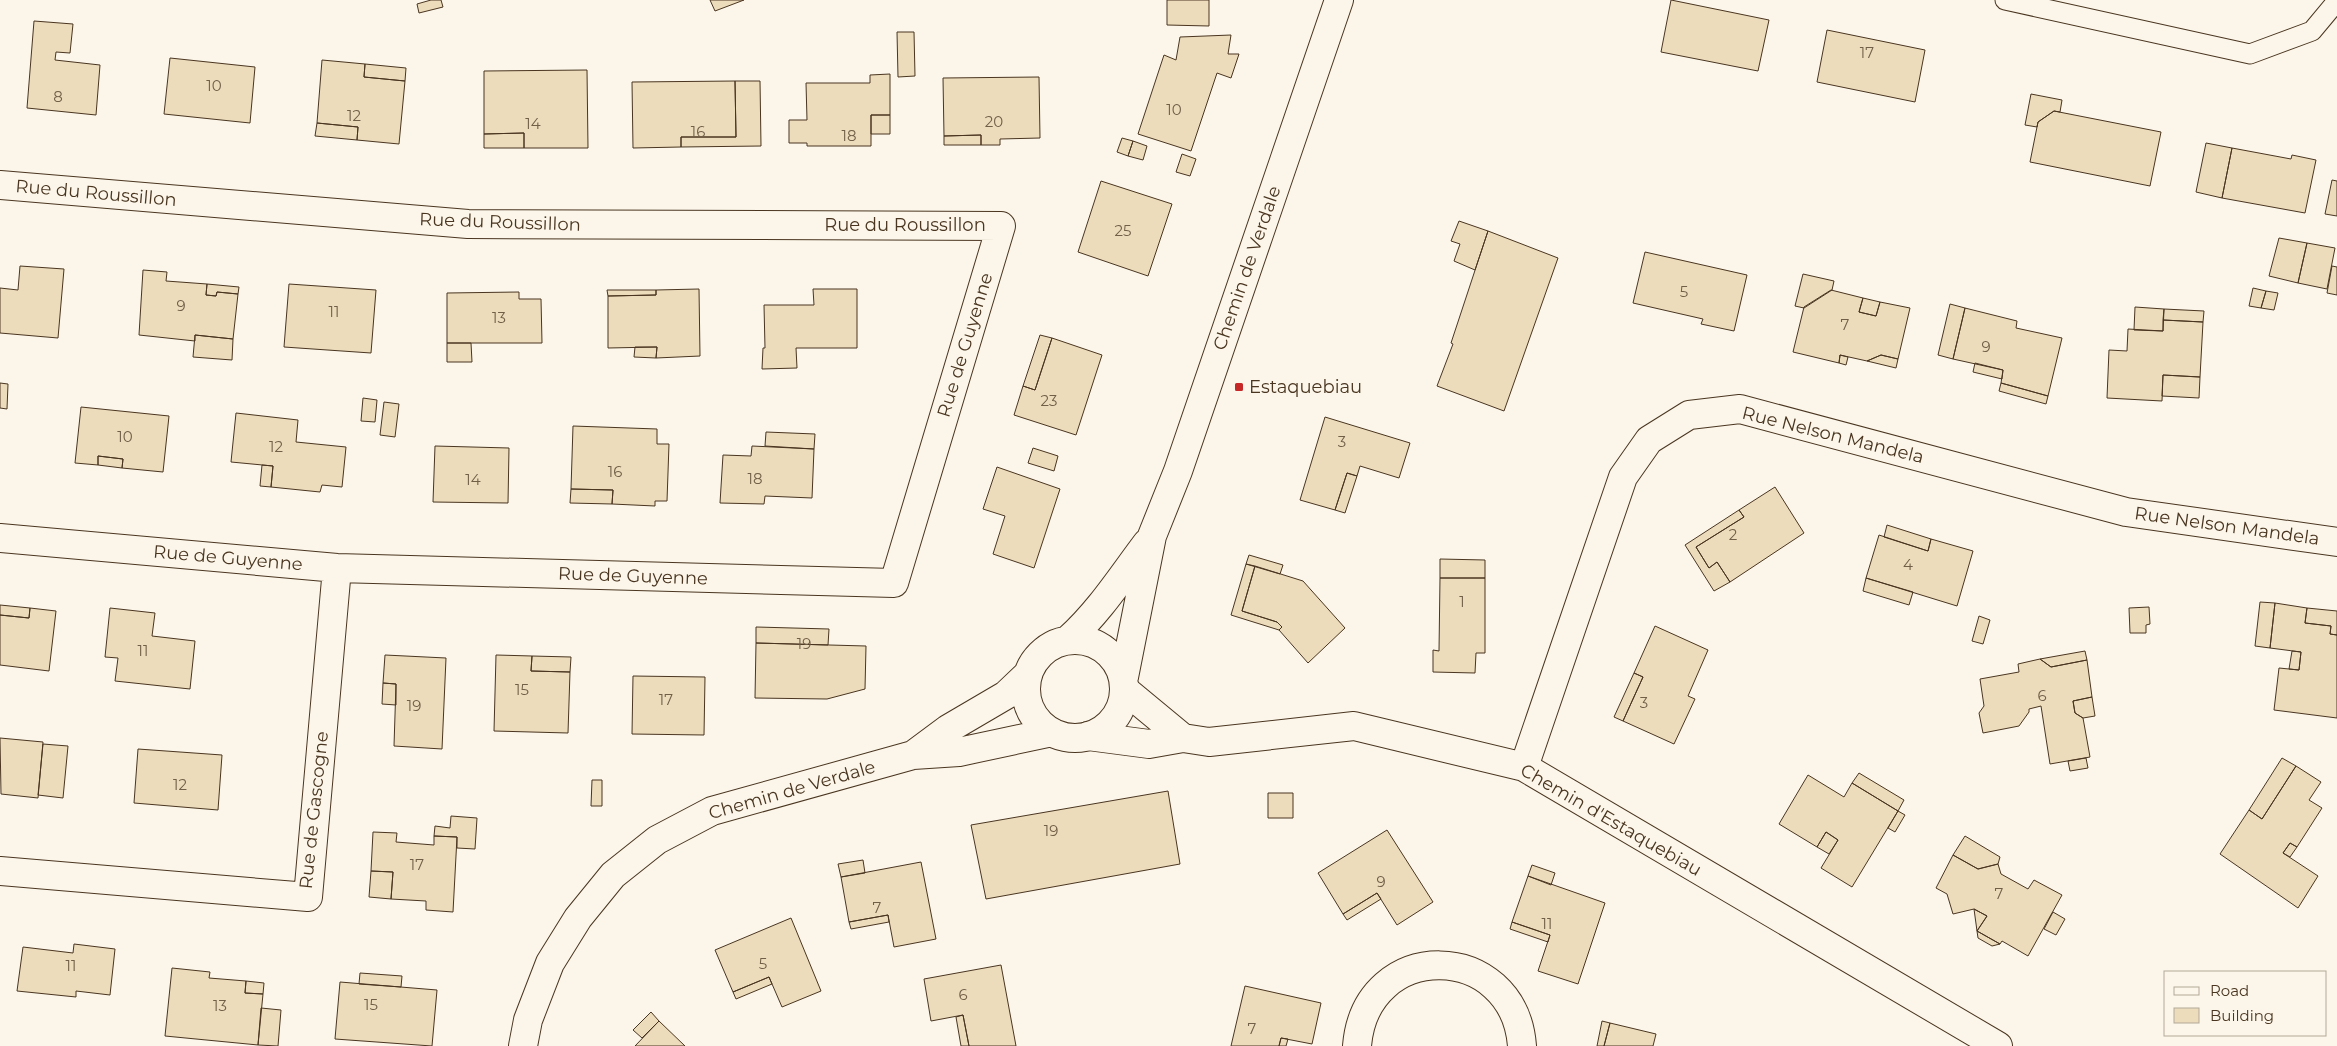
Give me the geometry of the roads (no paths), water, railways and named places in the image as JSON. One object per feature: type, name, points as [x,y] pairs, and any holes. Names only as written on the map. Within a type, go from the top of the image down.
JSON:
[{"type":"street","name":"Chemin de Verdale","points":[[1152,536],[1084,626],[1069,639],[1048,647],[1032,664],[1026,686],[1029,707],[1034,718],[1052,732],[1070,738],[1088,736],[1100,732],[1118,714],[1123,702],[1124,683],[1152,536],[1178,471],[1339,0]]},
{"type":"street","name":"Rue du Roussillon","points":[[0,185],[468,224],[1001,226]]},
{"type":"street","name":"Rue de Guyenne","points":[[0,538],[336,568],[894,583],[1001,226]]},
{"type":"street","name":"Rue Nelson Mandela","points":[[1524,767],[1624,477],[1649,440],[1689,415],[1740,409],[2126,512],[2337,542]]},
{"type":"street","name":"Rue de Gascogne","points":[[0,871],[308,897],[336,568]]},
{"type":"street","points":[[1069,639],[1081,639],[1104,648],[1119,665],[1124,683],[1182,738]]},
{"type":"street","name":"Chemin de Verdale","points":[[914,755],[948,729],[1006,695],[1028,674]]},
{"type":"street","name":"Chemin d'Estaquebiau","points":[[1088,736],[1149,744],[1182,738],[1209,742],[1354,726],[1524,767],[1998,1046]]},
{"type":"street","name":"Chemin de Verdale","points":[[523,1046],[528,1020],[550,963],[578,918],[613,875],[657,840],[712,811],[914,755],[960,752],[1052,732]]},
{"type":"street","points":[[1356,1046],[1358,1025],[1371,999],[1388,982],[1413,968],[1447,965],[1483,976],[1498,988],[1515,1011],[1520,1027],[1522,1046]]},
{"type":"lane","points":[[2004,0],[2250,54],[2312,31],[2337,1]]},
{"type":"place","name":"Estaquebiau","points":[[1239,387]]}]
